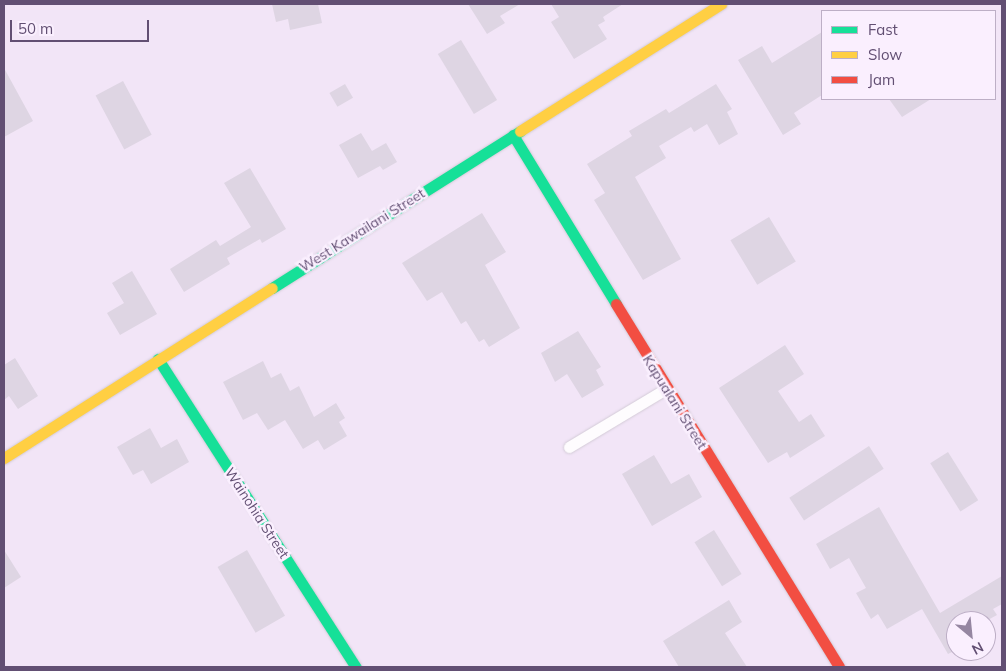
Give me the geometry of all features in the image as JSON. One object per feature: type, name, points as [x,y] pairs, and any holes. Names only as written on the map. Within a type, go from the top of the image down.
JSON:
[{"type":"street","name":"West Kawailani Street","points":[[4,458],[721,4]]},
{"type":"street","name":"Kapualani Street","points":[[513,135],[839,667]]},
{"type":"street","name":"Wainohia Street","points":[[158,359],[356,667]]},
{"type":"lane","points":[[569,447],[667,388]]},
{"type":"shaded area","points":[[4,4],[1002,4],[1002,667],[4,667]]},
{"type":"building","points":[[272,4],[318,4],[322,23],[290,30],[288,19],[276,22]]},
{"type":"building","points":[[468,4],[520,4],[500,16],[505,23],[487,34]]},
{"type":"building","points":[[551,4],[623,4],[603,17],[605,21],[598,25],[607,39],[574,59],[551,22],[559,17]]},
{"type":"building","points":[[821,33],[821,96],[794,113],[801,124],[783,135],[738,60],[762,46],[772,63]]},
{"type":"building","points":[[461,40],[497,100],[474,114],[438,54]]},
{"type":"building","points":[[4,68],[33,121],[4,137]]},
{"type":"building","points":[[123,81],[152,135],[124,149],[96,96]]},
{"type":"building","points":[[345,84],[353,98],[337,107],[329,93]]},
{"type":"building","points":[[716,84],[732,109],[727,112],[738,134],[719,145],[707,124],[694,132],[691,127],[659,146],[666,158],[635,177],[681,259],[643,280],[594,200],[605,193],[587,164],[632,136],[629,131],[666,109],[669,113]]},
{"type":"building","points":[[890,100],[929,100],[902,117]]},
{"type":"building","points":[[361,133],[372,151],[386,143],[397,162],[383,170],[380,166],[358,178],[339,145]]},
{"type":"building","points":[[250,168],[286,229],[262,243],[260,239],[227,258],[230,264],[184,292],[170,269],[216,240],[220,246],[251,227],[224,183]]},
{"type":"building","points":[[482,213],[506,252],[485,265],[520,328],[489,347],[484,339],[479,342],[466,321],[461,324],[442,292],[427,301],[402,263]]},
{"type":"building","points":[[769,217],[796,262],[757,285],[730,240]]},
{"type":"building","points":[[132,271],[157,314],[120,335],[107,313],[124,303],[112,283]]},
{"type":"building","points":[[578,331],[601,367],[596,370],[604,385],[582,398],[567,374],[555,382],[541,353]]},
{"type":"building","points":[[785,345],[804,374],[778,391],[799,422],[811,414],[825,436],[790,458],[787,452],[768,463],[719,388]]},
{"type":"building","points":[[15,358],[38,396],[18,409],[9,396],[4,400],[4,365]]},
{"type":"building","points":[[263,361],[271,378],[281,373],[290,391],[299,386],[314,417],[336,403],[345,418],[339,422],[347,436],[324,450],[318,440],[303,449],[285,420],[268,430],[257,413],[243,420],[223,382]]},
{"type":"building","points":[[150,428],[161,448],[177,439],[189,462],[151,484],[143,470],[133,475],[117,447]]},
{"type":"building","points":[[869,446],[884,469],[804,520],[789,498]]},
{"type":"building","points":[[948,452],[978,500],[960,511],[930,463]]},
{"type":"building","points":[[654,455],[671,484],[689,474],[702,497],[652,526],[622,474]]},
{"type":"building","points":[[879,507],[940,613],[1002,576],[1002,604],[993,609],[994,611],[946,611],[946,651],[922,609],[887,629],[878,614],[871,619],[856,593],[866,588],[849,558],[830,569],[816,544]]},
{"type":"building","points":[[714,530],[742,574],[722,586],[694,542]]},
{"type":"building","points":[[4,550],[21,577],[4,588]]},
{"type":"building","points":[[247,550],[285,616],[256,633],[218,567]]},
{"type":"building","points":[[729,600],[742,622],[725,633],[747,667],[679,667],[663,641]]},
{"type":"traffic: fast","points":[[272,288],[520,131]]},
{"type":"traffic: fast","points":[[513,135],[616,304]]},
{"type":"traffic: fast","points":[[158,359],[356,667]]},
{"type":"traffic: slow","points":[[520,131],[721,4]]},
{"type":"traffic: slow","points":[[4,458],[272,288]]},
{"type":"traffic: jam","points":[[616,304],[839,667]]}]
